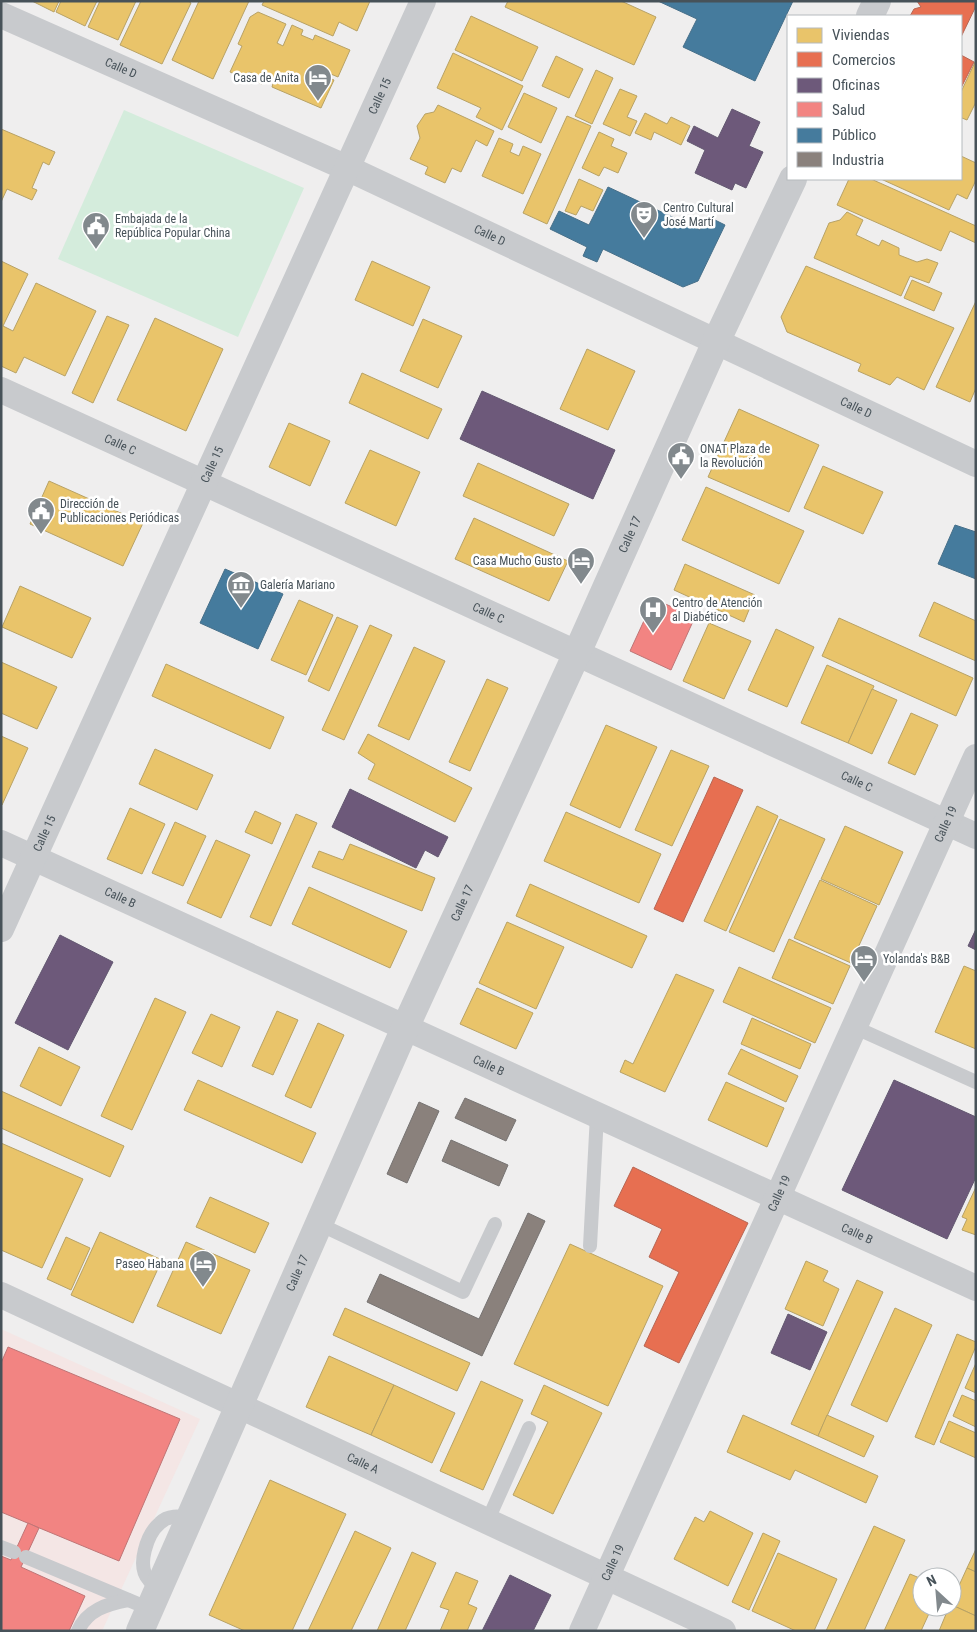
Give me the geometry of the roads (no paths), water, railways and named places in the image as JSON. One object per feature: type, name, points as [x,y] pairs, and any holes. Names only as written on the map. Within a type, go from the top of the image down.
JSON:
[{"type":"street","name":"Calle 15","points":[[1,928],[423,1]]},
{"type":"street","points":[[870,15],[877,1]]},
{"type":"street","name":"Calle D","points":[[1,15],[347,168],[976,464]]},
{"type":"street","name":"Calle 17","points":[[144,1607],[189,1518],[405,1028],[577,654],[716,342],[793,180]]},
{"type":"street","name":"Calle C","points":[[1,390],[976,836]]},
{"type":"street","name":"Calle 19","points":[[582,1631],[976,756]]},
{"type":"street","name":"Calle B","points":[[1,843],[976,1288]]},
{"type":"street","name":"Calle A","points":[[1,1295],[723,1631]]},
{"type":"lane","points":[[854,1027],[976,1082]]},
{"type":"lane","points":[[590,1246],[597,1115]]},
{"type":"lane","points":[[319,1224],[463,1292],[496,1224]]},
{"type":"lane","points":[[487,1522],[529,1428]]},
{"type":"lane","points":[[14,1552],[144,1607]]},
{"type":"lane","points":[[78,1631],[82,1621],[97,1609],[112,1603],[144,1607]]},
{"type":"place","name":"Casa de Anita","points":[[318,102]]},
{"type":"place","name":"Centro Cultural José Martí","points":[[644,239]]},
{"type":"place","name":"Embajada de la República Popular China","points":[[96,250]]},
{"type":"place","name":"ONAT Plaza de la Revolución","points":[[681,480]]},
{"type":"place","name":"Dirección de Publicaciones Periódicas","points":[[41,535]]},
{"type":"place","name":"Casa Mucho Gusto","points":[[581,585]]},
{"type":"place","name":"Galería Mariano","points":[[241,609]]},
{"type":"place","name":"Centro de Atención al Diabético","points":[[653,634]]},
{"type":"place","name":"Yolanda's B&B","points":[[864,983]]},
{"type":"place","name":"Paseo Habana","points":[[203,1288]]}]
